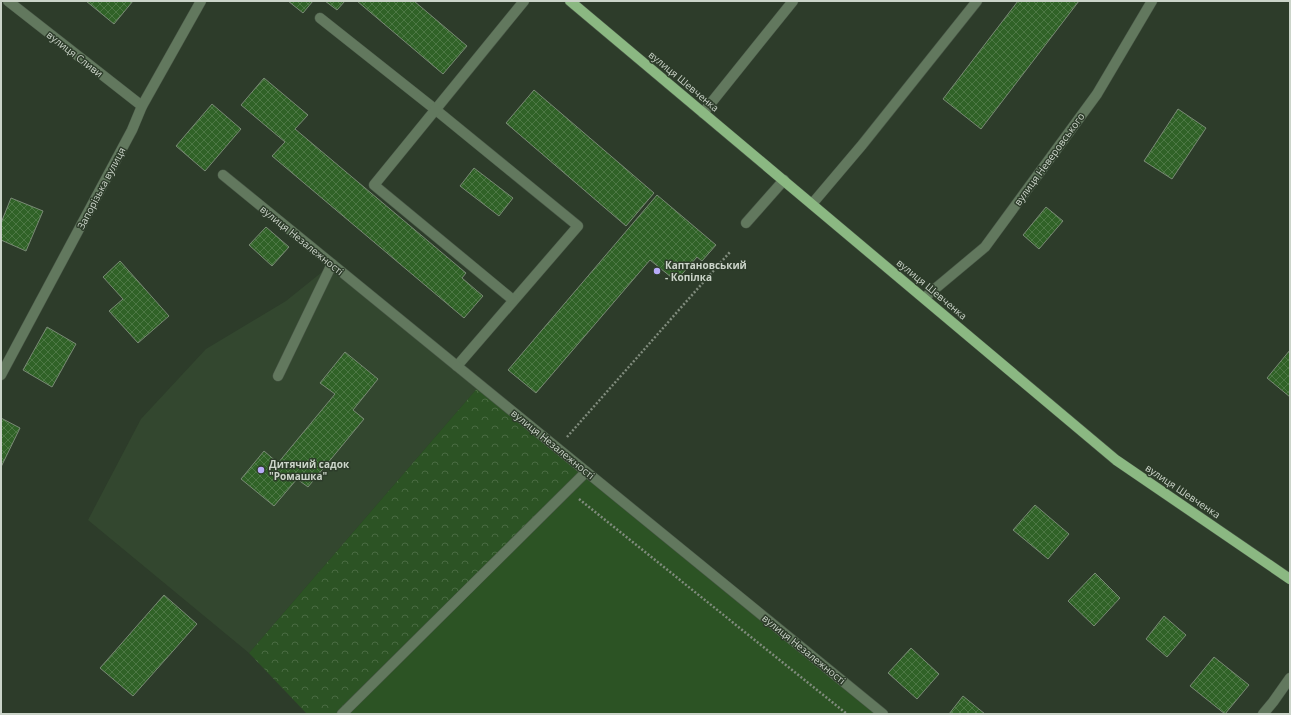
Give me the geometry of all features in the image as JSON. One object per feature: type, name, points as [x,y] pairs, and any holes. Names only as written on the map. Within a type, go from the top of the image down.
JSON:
[{"type":"main road","name":"вулиця Шевченка","points":[[570,1],[1116,460],[1290,579]]},
{"type":"street","name":"вулиця Сливи","points":[[8,1],[142,106]]},
{"type":"street","name":"Запорізька вулиця","points":[[1,375],[132,130],[142,106],[201,1]]},
{"type":"street","points":[[513,300],[374,185],[524,1]]},
{"type":"street","points":[[703,113],[793,1]]},
{"type":"street","points":[[812,204],[862,145],[977,1]]},
{"type":"street","name":"вулиця Неверовського","points":[[924,298],[985,247],[1097,94],[1152,1]]},
{"type":"street","points":[[320,18],[578,226],[457,366]]},
{"type":"street","name":"вулиця Незалежності","points":[[223,175],[883,714]]},
{"type":"street","points":[[746,223],[784,180]]},
{"type":"street","points":[[278,376],[332,264]]},
{"type":"street","points":[[342,714],[586,472]]},
{"type":"street","points":[[1263,714],[1290,678]]},
{"type":"path","points":[[558,448],[730,252]]},
{"type":"path","points":[[568,491],[847,714]]},
{"type":"shaded area","name":"Дитячий садок \"Ромашка\"","points":[[332,264],[480,385],[249,653],[88,520],[141,419],[206,349],[286,301]]},
{"type":"green space","points":[[480,385],[586,472],[342,714],[307,714],[249,653]]},
{"type":"green space","points":[[586,472],[883,714],[342,714]]},
{"type":"building","points":[[86,1],[133,1],[114,24]]},
{"type":"building","points":[[288,1],[313,1],[303,13]]},
{"type":"building","points":[[325,1],[345,1],[337,10]]},
{"type":"building","points":[[357,1],[414,1],[467,46],[443,74]]},
{"type":"building","points":[[1018,1],[1079,1],[981,129],[943,99]]},
{"type":"building","points":[[264,78],[308,115],[295,129],[466,273],[462,278],[483,296],[464,318],[272,156],[285,142],[241,105]]},
{"type":"building","points":[[534,90],[654,193],[626,226],[506,123]]},
{"type":"building","points":[[212,104],[241,129],[205,171],[176,146]]},
{"type":"building","points":[[1178,109],[1206,128],[1172,179],[1144,161]]},
{"type":"building","points":[[474,168],[513,198],[499,216],[460,186]]},
{"type":"building","points":[[657,195],[716,245],[702,261],[697,257],[676,281],[650,260],[536,393],[508,370]]},
{"type":"building","points":[[11,198],[43,211],[26,251],[1,240],[1,223]]},
{"type":"building","points":[[1046,207],[1063,221],[1039,249],[1023,235]]},
{"type":"building","points":[[266,227],[289,247],[272,266],[249,245]]},
{"type":"building","points":[[120,261],[169,316],[138,343],[109,311],[123,299],[103,277]]},
{"type":"building","points":[[47,327],[76,344],[52,387],[23,370]]},
{"type":"building","points":[[1290,350],[1290,397],[1267,378]]},
{"type":"building","points":[[345,352],[378,379],[353,410],[364,419],[308,487],[297,479],[274,506],[241,479],[264,451],[278,463],[335,394],[320,383]]},
{"type":"building","points":[[1,418],[20,428],[1,467]]},
{"type":"building","points":[[1035,505],[1069,534],[1048,559],[1013,530]]},
{"type":"building","points":[[1095,573],[1120,598],[1094,626],[1068,601]]},
{"type":"building","points":[[164,595],[197,624],[133,696],[100,668]]},
{"type":"building","points":[[1164,616],[1186,635],[1167,657],[1146,639]]},
{"type":"building","points":[[911,648],[939,674],[917,699],[888,673]]},
{"type":"building","points":[[1214,657],[1249,685],[1225,714],[1190,686]]},
{"type":"building","points":[[963,696],[985,714],[949,714]]},
{"type":"place","name":"Каптановський - Копілка","points":[[657,271]]},
{"type":"place","name":"Дитячий садок \"Ромашка\"","points":[[261,470]]}]
